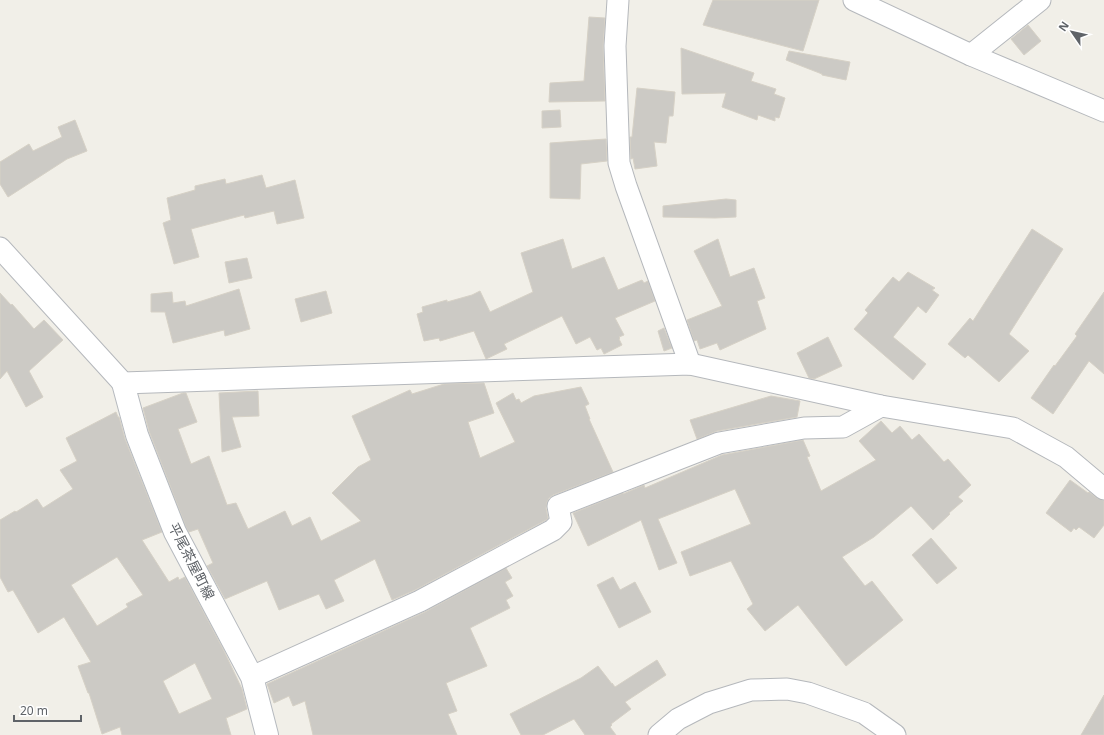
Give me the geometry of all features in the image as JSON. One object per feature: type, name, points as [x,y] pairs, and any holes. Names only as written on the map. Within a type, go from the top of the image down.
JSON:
[{"type":"main road","name":"平尾茶屋町線","points":[[123,383],[137,435],[175,532],[252,677],[267,735]]},
{"type":"street","points":[[618,0],[615,46],[619,163],[690,364]]},
{"type":"street","points":[[854,0],[971,55],[1104,111]]},
{"type":"street","points":[[971,55],[1040,0]]},
{"type":"street","points":[[0,248],[123,383],[690,364],[881,406],[1013,428],[1066,457],[1104,489]]},
{"type":"street","points":[[252,677],[420,601],[553,530],[561,522],[558,506],[719,443],[804,428],[843,427],[881,406]]},
{"type":"street","points":[[659,735],[678,719],[709,703],[751,690],[787,689],[808,693],[864,713],[895,735]]},
{"type":"building","points":[[713,0],[819,0],[803,51],[703,25]]},
{"type":"building","points":[[589,17],[605,18],[603,46],[605,101],[549,102],[550,83],[584,81]]},
{"type":"building","points":[[1028,25],[1041,41],[1024,55],[1011,39]]},
{"type":"building","points":[[681,48],[754,73],[751,81],[776,89],[774,94],[785,98],[779,118],[775,117],[775,121],[758,115],[757,120],[722,107],[726,93],[682,94]]},
{"type":"building","points":[[789,51],[850,62],[846,80],[822,75],[786,60]]},
{"type":"building","points":[[637,88],[675,92],[673,116],[669,116],[666,143],[654,142],[657,166],[635,169],[633,158],[631,159],[630,137],[632,137]]},
{"type":"building","points":[[560,110],[561,127],[542,128],[542,111]]},
{"type":"building","points":[[75,120],[87,151],[67,159],[8,197],[0,184],[0,162],[29,144],[33,151],[62,137],[58,127]]},
{"type":"building","points":[[606,139],[607,161],[581,164],[580,199],[550,198],[550,143]]},
{"type":"building","points":[[262,175],[266,188],[295,180],[304,218],[277,224],[274,211],[245,218],[244,215],[191,229],[199,257],[174,264],[163,223],[171,220],[167,198],[195,190],[195,186],[225,179],[226,184]]},
{"type":"building","points":[[726,199],[736,200],[736,217],[663,217],[663,206]]},
{"type":"building","points":[[1032,229],[1063,249],[1009,334],[1029,351],[999,382],[968,355],[965,358],[948,344],[970,318],[973,321]]},
{"type":"building","points":[[563,239],[572,269],[604,257],[618,290],[642,280],[644,283],[648,281],[655,301],[615,318],[624,335],[619,337],[622,345],[604,354],[601,348],[597,350],[590,337],[576,344],[562,316],[504,344],[507,349],[486,359],[474,331],[440,341],[439,338],[424,341],[417,314],[423,312],[422,307],[447,300],[447,302],[472,295],[480,291],[490,312],[533,292],[521,253]]},
{"type":"building","points":[[718,239],[730,277],[754,268],[765,298],[757,301],[766,329],[720,350],[717,343],[700,349],[697,340],[694,341],[687,320],[722,306],[694,251]]},
{"type":"building","points":[[247,258],[252,278],[229,283],[225,262]]},
{"type":"building","points":[[908,272],[935,288],[932,290],[939,295],[926,313],[918,306],[893,337],[926,364],[913,380],[854,329],[868,313],[865,310],[893,277],[899,282]]},
{"type":"building","points":[[239,289],[250,329],[225,336],[224,330],[173,343],[165,312],[151,312],[151,294],[172,292],[173,303],[185,301],[186,306]]},
{"type":"building","points":[[326,291],[332,313],[301,322],[295,299]]},
{"type":"building","points":[[1104,292],[1104,374],[1089,361],[1053,414],[1031,398],[1077,336],[1075,334]]},
{"type":"building","points":[[0,293],[34,329],[44,320],[63,340],[29,371],[43,397],[26,407],[7,371],[0,379]]},
{"type":"building","points":[[664,328],[672,348],[664,351],[658,331]]},
{"type":"building","points":[[828,337],[842,366],[814,379],[809,378],[797,353]]},
{"type":"building","points":[[484,383],[494,413],[468,422],[480,458],[515,442],[496,403],[513,393],[516,400],[519,399],[521,403],[534,396],[581,387],[589,404],[585,406],[589,419],[613,472],[553,495],[547,502],[546,508],[548,518],[546,520],[415,590],[392,600],[375,559],[334,580],[344,601],[326,609],[319,594],[279,610],[267,581],[225,599],[207,566],[213,563],[198,529],[189,532],[186,527],[149,431],[143,408],[186,393],[197,422],[178,429],[191,464],[209,456],[227,505],[236,503],[248,529],[285,511],[292,526],[310,517],[321,541],[361,521],[332,493],[358,467],[371,460],[352,416],[410,390],[412,394],[444,384]]},
{"type":"building","points":[[258,391],[259,416],[232,417],[241,447],[222,452],[219,393]]},
{"type":"building","points":[[771,396],[800,401],[797,417],[717,431],[697,439],[690,420]]},
{"type":"building","points":[[116,412],[119,417],[125,439],[162,532],[142,540],[169,582],[178,577],[179,580],[185,577],[242,689],[247,709],[226,718],[231,735],[122,735],[120,727],[102,734],[89,693],[78,666],[91,662],[64,617],[38,633],[13,590],[8,592],[0,577],[0,520],[37,499],[43,508],[73,489],[60,470],[77,461],[66,438]],"holes":[[[117,557],[143,595],[126,604],[128,607],[97,626],[71,585]],[[195,663],[212,699],[179,714],[163,681]]]},
{"type":"building","points":[[881,421],[892,433],[900,426],[912,440],[919,434],[944,462],[948,459],[971,485],[958,497],[963,501],[933,530],[911,506],[874,537],[842,557],[865,586],[872,581],[903,620],[846,666],[798,605],[765,631],[747,609],[753,604],[731,561],[690,576],[681,552],[751,524],[735,489],[658,519],[677,563],[659,570],[641,520],[588,546],[573,513],[644,485],[645,488],[722,455],[803,440],[810,456],[807,457],[821,491],[876,460],[859,441]]},
{"type":"building","points":[[1070,480],[1088,493],[1089,492],[1104,501],[1104,525],[1094,538],[1079,527],[1076,530],[1074,528],[1071,532],[1046,513]]},
{"type":"building","points":[[931,538],[957,568],[937,584],[912,555]]},
{"type":"building","points":[[506,568],[512,578],[505,582],[513,596],[506,600],[510,608],[470,628],[487,666],[446,683],[457,711],[448,714],[457,735],[313,735],[305,701],[293,706],[289,696],[274,703],[267,684],[425,612]]},
{"type":"building","points":[[613,577],[620,590],[635,582],[651,612],[619,628],[597,585]]},
{"type":"building","points":[[657,660],[666,675],[625,702],[631,709],[611,724],[612,725],[610,727],[616,735],[585,735],[574,719],[543,735],[521,735],[510,714],[581,678],[598,666],[615,687]]},
{"type":"building","points":[[1104,695],[1104,735],[1081,735]]}]
